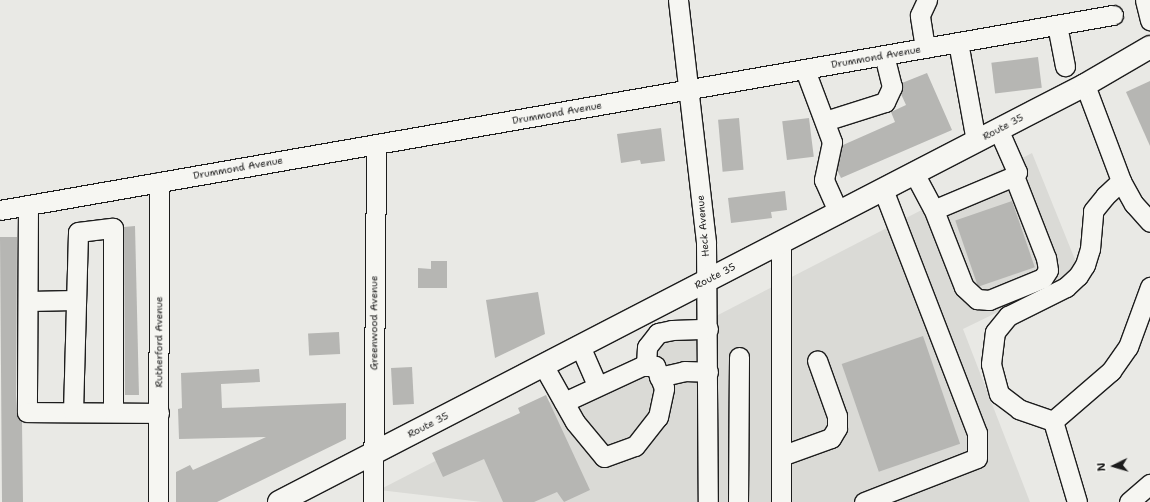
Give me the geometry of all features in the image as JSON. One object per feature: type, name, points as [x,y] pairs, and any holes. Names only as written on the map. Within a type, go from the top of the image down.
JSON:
[{"type":"main road","name":"Route 35","points":[[279,502],[1085,85],[1150,47]]},
{"type":"street","name":"Heck Avenue","points":[[678,0],[706,243],[708,330],[708,502]]},
{"type":"street","points":[[925,48],[920,15],[927,0]]},
{"type":"street","points":[[1145,0],[1150,20]]},
{"type":"street","name":"Drummond Avenue","points":[[0,210],[1113,15]]},
{"type":"street","points":[[1057,25],[1065,66]]},
{"type":"street","points":[[958,42],[976,141]]},
{"type":"street","points":[[825,121],[885,102],[892,87],[884,56]]},
{"type":"street","points":[[805,70],[832,142],[824,180],[838,212]]},
{"type":"street","points":[[1085,85],[1121,181],[1134,204],[1150,222]]},
{"type":"street","points":[[933,208],[938,208],[1014,176],[1017,172],[998,129]]},
{"type":"street","name":"Greenwood Avenue","points":[[373,502],[376,145]]},
{"type":"street","points":[[914,173],[933,208],[964,287],[977,299],[989,300],[1043,278],[1048,270],[1046,258],[1014,176]]},
{"type":"street","points":[[1053,421],[1019,409],[999,394],[991,364],[995,332],[1008,316],[1066,287],[1078,276],[1085,265],[1090,249],[1093,211],[1105,196],[1121,181]]},
{"type":"street","name":"Rutherford Avenue","points":[[158,502],[159,182]]},
{"type":"street","points":[[864,502],[977,458],[977,433],[883,189]]},
{"type":"street","points":[[28,205],[27,412],[159,413]]},
{"type":"street","points":[[73,412],[78,232],[113,228],[113,412]]},
{"type":"street","points":[[781,242],[781,502]]},
{"type":"street","points":[[1053,421],[1111,371],[1128,347],[1150,287]]},
{"type":"street","points":[[28,301],[75,300]]},
{"type":"street","points":[[543,365],[575,422],[604,457],[635,446],[658,417],[664,388],[653,371],[647,347],[658,333],[672,330],[708,330]]},
{"type":"street","points":[[580,346],[597,385]]},
{"type":"street","points":[[738,502],[739,357]]},
{"type":"street","points":[[781,456],[831,438],[837,428],[837,416],[817,360]]},
{"type":"street","points":[[564,402],[597,385],[653,371],[708,372]]},
{"type":"street","points":[[708,396],[738,396]]},
{"type":"street","points":[[1053,421],[1077,502]]},
{"type":"street","points":[[1129,502],[1150,484]]},
{"type":"shaded area","points":[[1032,153],[1080,272],[963,329],[1030,502],[482,502],[379,490]]},
{"type":"building","points":[[1038,57],[1042,88],[995,93],[991,63]]},
{"type":"building","points":[[927,73],[952,130],[841,178],[837,170],[843,145],[895,122],[891,112],[906,105],[901,94],[902,83]]},
{"type":"building","points":[[1150,81],[1150,146],[1126,92]]},
{"type":"building","points":[[739,118],[744,170],[723,172],[718,120]]},
{"type":"building","points":[[809,118],[814,157],[787,160],[782,121]]},
{"type":"building","points":[[661,128],[665,161],[641,164],[640,160],[621,163],[617,134]]},
{"type":"building","points":[[785,191],[787,210],[771,212],[772,218],[731,223],[728,198]]},
{"type":"building","points":[[1012,201],[1035,267],[978,287],[955,221]]},
{"type":"building","points":[[135,226],[139,395],[125,395],[124,227]]},
{"type":"building","points":[[0,237],[17,237],[16,412],[22,422],[23,502],[2,502]]},
{"type":"building","points":[[431,261],[447,261],[447,288],[418,288],[418,268],[431,269]]},
{"type":"building","points":[[538,292],[545,334],[495,358],[486,300]]},
{"type":"building","points":[[339,332],[340,354],[309,356],[308,334]]},
{"type":"building","points":[[923,336],[960,444],[879,472],[842,364]]},
{"type":"building","points":[[412,367],[414,404],[393,405],[391,368]]},
{"type":"building","points":[[259,369],[260,382],[221,384],[222,408],[346,403],[346,439],[217,502],[176,502],[176,472],[190,465],[193,470],[266,437],[179,439],[178,409],[182,408],[181,373]]},
{"type":"building","points":[[546,395],[590,490],[564,502],[557,492],[534,502],[503,502],[484,459],[443,477],[432,453],[520,413],[518,408]]}]
